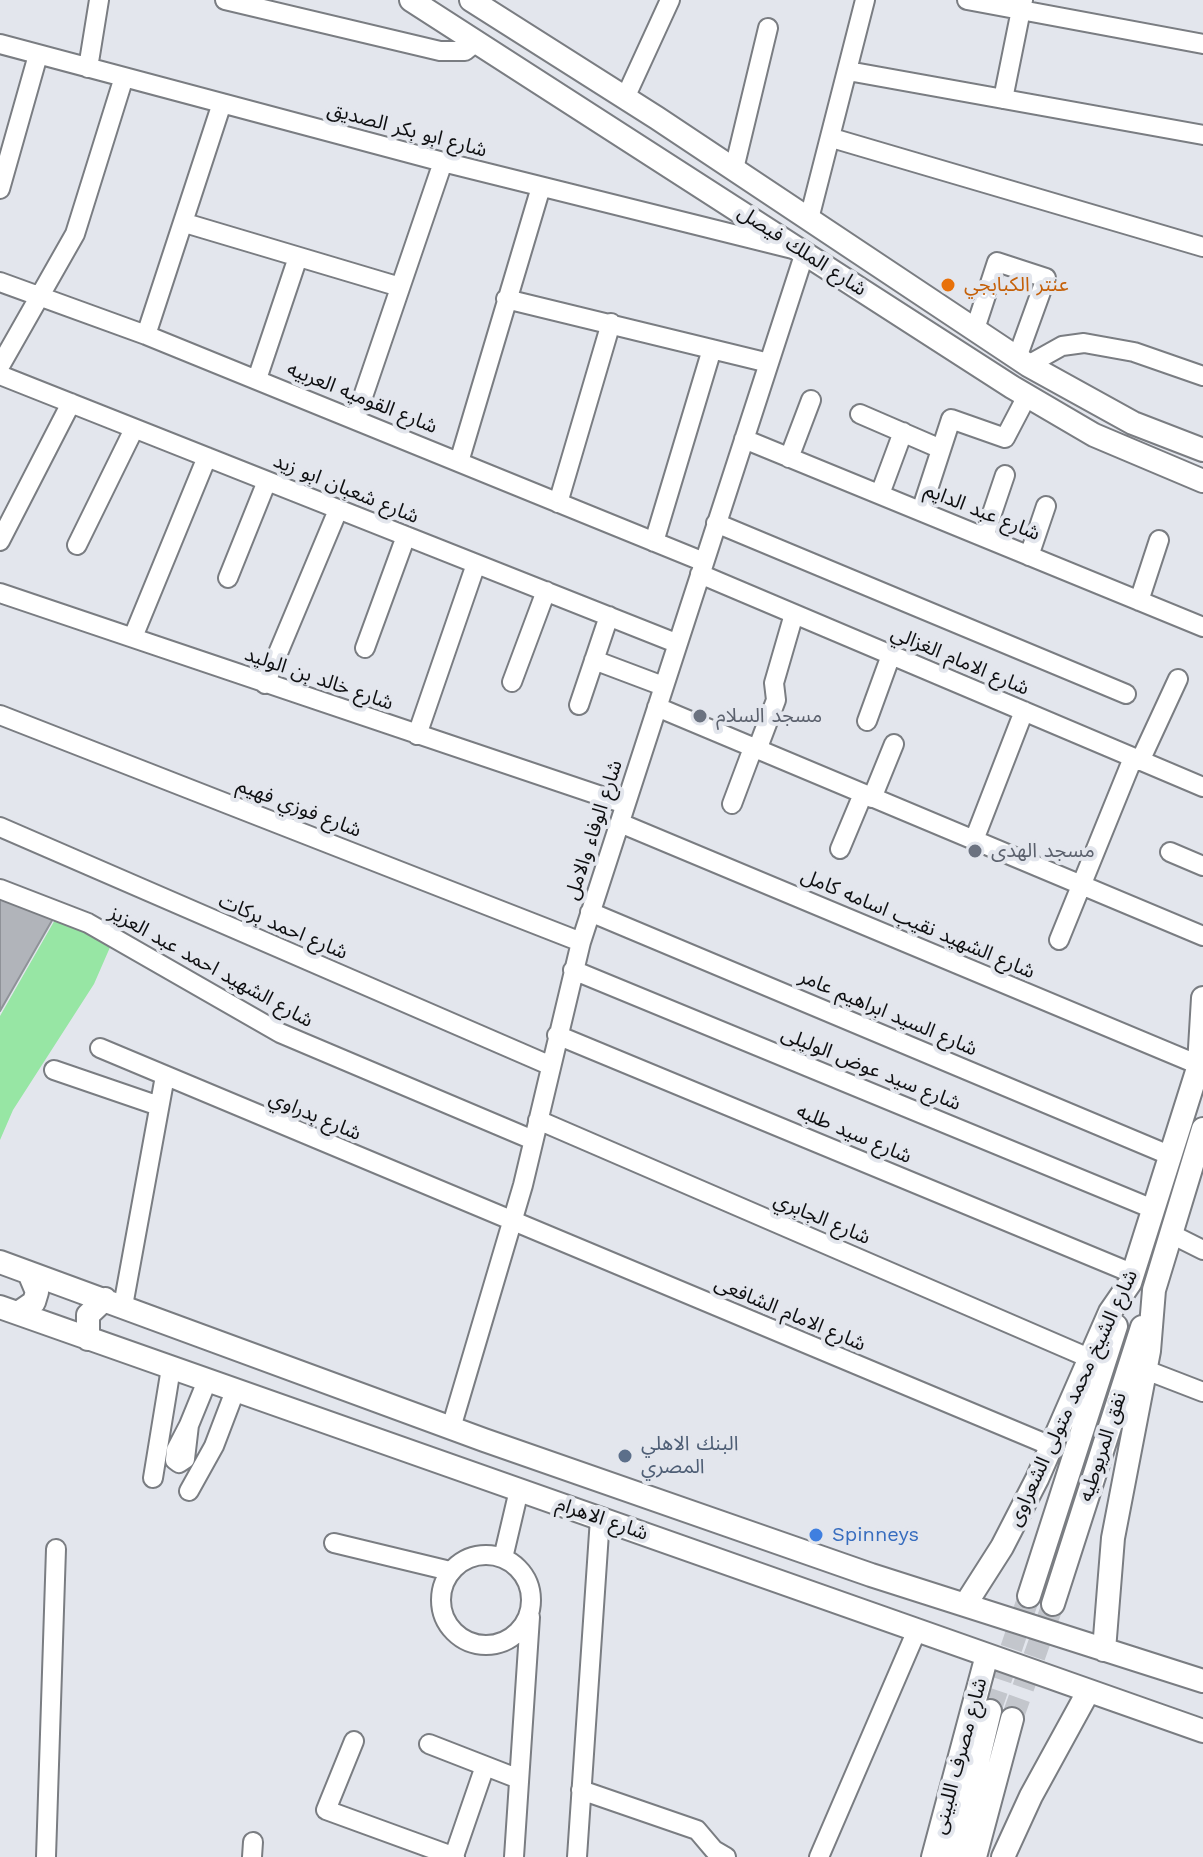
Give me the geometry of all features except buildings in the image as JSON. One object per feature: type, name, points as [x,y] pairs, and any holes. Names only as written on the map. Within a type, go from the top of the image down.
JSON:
[{"type":"main road","name":"شارع الملك فيصل","points":[[471,0],[734,169],[1022,361],[1133,423],[1203,450]]},
{"type":"main road","name":"شارع الملك فيصل","points":[[423,2],[476,42],[1027,396],[1094,435],[1203,481]]},
{"type":"main road","points":[[476,42],[482,24],[499,17]]},
{"type":"main road","name":"شارع الشيخ محمد متولى الشعراوى","points":[[965,1605],[1002,1547],[1114,1304],[1132,1279],[1201,1056],[1200,1014],[1203,998]]},
{"type":"main road","name":"شارع الشيخ محمد متولى الشعراوى","points":[[1104,1650],[1114,1529],[1146,1370],[1154,1290],[1203,1129]]},
{"type":"main road","name":"شارع الاهرام","points":[[0,1262],[451,1428],[965,1605],[1203,1681]]},
{"type":"main road","points":[[9,1310],[34,1302],[37,1292],[29,1273]]},
{"type":"main road","name":"نفق المريوطيه","points":[[1029,1596],[1132,1279]]},
{"type":"main road","name":"نفق المريوطيه","points":[[1053,1604],[1154,1290]]},
{"type":"main road","points":[[88,1339],[88,1315],[114,1302]]},
{"type":"main road","name":"شارع الاهرام","points":[[9,1310],[1203,1731]]},
{"type":"main road","name":"شارع مصرف اللبينى","points":[[933,1857],[987,1655]]},
{"type":"main road","points":[[1003,1857],[1031,1796],[1088,1692]]},
{"type":"main road","points":[[955,1857],[990,1711]]},
{"type":"main road","points":[[975,1857],[1012,1719]]},
{"type":"street","points":[[88,68],[99,0]]},
{"type":"street","points":[[225,0],[440,51],[465,51],[476,42]]},
{"type":"street","points":[[625,98],[670,0]]},
{"type":"street","points":[[809,219],[865,0]]},
{"type":"street","points":[[967,0],[1022,5],[1203,44]]},
{"type":"street","points":[[1003,99],[1022,5]]},
{"type":"street","points":[[734,169],[768,28]]},
{"type":"street","name":"شارع ابو بكر الصديق","points":[[0,44],[443,162],[805,252]]},
{"type":"street","points":[[0,189],[38,55]]},
{"type":"street","points":[[848,71],[1203,135]]},
{"type":"street","points":[[0,366],[79,223],[124,77]]},
{"type":"street","points":[[146,335],[222,103]]},
{"type":"street","points":[[832,138],[1203,247]]},
{"type":"street","points":[[355,420],[443,162]]},
{"type":"street","points":[[459,462],[541,187]]},
{"type":"street","points":[[185,223],[400,287]]},
{"type":"street","name":"شارع الوفاء والامل","points":[[451,1428],[513,1224],[549,1065],[590,912],[805,252]]},
{"type":"street","points":[[257,379],[298,257]]},
{"type":"street","points":[[975,329],[997,262],[1046,278],[1022,361]]},
{"type":"street","name":"شارع القوميه العربيه","points":[[0,282],[257,379],[654,542],[702,568]]},
{"type":"street","points":[[506,299],[769,363]]},
{"type":"street","points":[[558,503],[611,323]]},
{"type":"street","points":[[1022,361],[1062,346],[1084,343],[1134,352],[1203,376]]},
{"type":"street","points":[[654,542],[712,349]]},
{"type":"street","name":"شارع شعبان ابو زيد","points":[[0,375],[676,643]]},
{"type":"street","points":[[921,511],[951,419],[1005,438],[1027,396]]},
{"type":"street","points":[[789,458],[811,400]]},
{"type":"street","points":[[0,541],[71,403]]},
{"type":"street","points":[[860,414],[941,449]]},
{"type":"street","points":[[77,545],[134,429]]},
{"type":"street","points":[[880,494],[903,432]]},
{"type":"street","name":"شارع عبد الدايم","points":[[744,439],[1203,627]]},
{"type":"street","points":[[133,637],[207,457]]},
{"type":"street","points":[[984,537],[1005,475]]},
{"type":"street","points":[[228,578],[267,481]]},
{"type":"street","points":[[1029,556],[1046,506]]},
{"type":"street","points":[[265,684],[338,510]]},
{"type":"street","points":[[716,523],[1126,694]]},
{"type":"street","points":[[365,648],[406,536]]},
{"type":"street","points":[[1139,601],[1159,540]]},
{"type":"street","points":[[417,735],[476,564]]},
{"type":"street","name":"شارع الامام الغزالي","points":[[702,568],[794,614],[1203,787]]},
{"type":"street","points":[[512,682],[546,591]]},
{"type":"street","name":"شارع خالد بن الوليد","points":[[0,593],[625,804]]},
{"type":"street","points":[[732,804],[776,700],[774,683],[794,614]]},
{"type":"street","points":[[579,705],[609,616]]},
{"type":"street","points":[[867,721],[891,655]]},
{"type":"street","points":[[594,660],[663,686]]},
{"type":"street","points":[[1059,940],[1080,884],[1136,759],[1178,679]]},
{"type":"street","points":[[657,707],[1203,936]]},
{"type":"street","points":[[974,840],[1024,711]]},
{"type":"street","name":"شارع فوزي فهيم","points":[[0,715],[581,942]]},
{"type":"street","points":[[840,849],[894,744]]},
{"type":"street","name":"شارع الشهيد نقيب اسامه كامل","points":[[620,823],[1201,1056]]},
{"type":"street","name":"شارع احمد بركات","points":[[0,827],[549,1065]]},
{"type":"street","points":[[1170,852],[1203,866]]},
{"type":"street","name":"شارع الشهيد احمد عبد العزيز","points":[[0,889],[88,923],[280,1033],[533,1140]]},
{"type":"street","name":"شارع السيد ابراهيم عامر","points":[[590,912],[1169,1155]]},
{"type":"street","name":"شارع سيد عوض الوليلى","points":[[573,970],[1153,1209]]},
{"type":"street","name":"شارع سيد طلبه","points":[[557,1035],[1132,1279]]},
{"type":"street","name":"شارع بدراوي","points":[[100,1048],[513,1224]]},
{"type":"street","points":[[54,1070],[159,1106]]},
{"type":"street","points":[[114,1302],[165,1076]]},
{"type":"street","name":"شارع الجابري","points":[[538,1120],[1089,1358]]},
{"type":"street","name":"شارع الامام الشافعى","points":[[513,1224],[1051,1446]]},
{"type":"street","points":[[1171,1234],[1203,1250]]},
{"type":"street","points":[[153,1478],[171,1368]]},
{"type":"street","points":[[1146,1370],[1203,1392]]},
{"type":"street","points":[[189,1425],[207,1381]]},
{"type":"street","points":[[189,1491],[218,1434],[235,1391]]},
{"type":"street","points":[[161,1415],[218,1434]]},
{"type":"street","points":[[503,1558],[519,1490]]},
{"type":"street","points":[[577,1857],[600,1518]]},
{"type":"street","points":[[334,1543],[450,1571]]},
{"type":"street","points":[[46,1857],[56,1549]]},
{"type":"street","points":[[514,1857],[530,1610],[525,1579],[503,1558],[474,1556],[450,1571],[441,1592],[441,1604],[449,1625],[466,1640],[489,1644],[500,1642],[519,1629],[530,1610]]},
{"type":"street","points":[[819,1857],[917,1630]]},
{"type":"street","points":[[354,1741],[326,1810],[454,1857],[485,1766]]},
{"type":"street","points":[[429,1744],[519,1779]]},
{"type":"street","points":[[581,1790],[689,1826],[726,1857]]},
{"type":"green space","points":[[56,918],[111,945],[94,984],[13,1110],[0,1140],[0,1016]]},
{"type":"tunnel","points":[[990,1711],[1029,1596]]},
{"type":"tunnel","points":[[1012,1719],[1053,1604]]},
{"type":"place","name":"عنتر الكبابجي","points":[[948,285]]},
{"type":"place","name":"مسجد السلام","points":[[700,716]]},
{"type":"place","name":"مسجد الهدى","points":[[975,851]]},
{"type":"place","name":"البنك الاهلي المصري","points":[[625,1456]]},
{"type":"place","name":"Spinneys","points":[[816,1535]]}]
